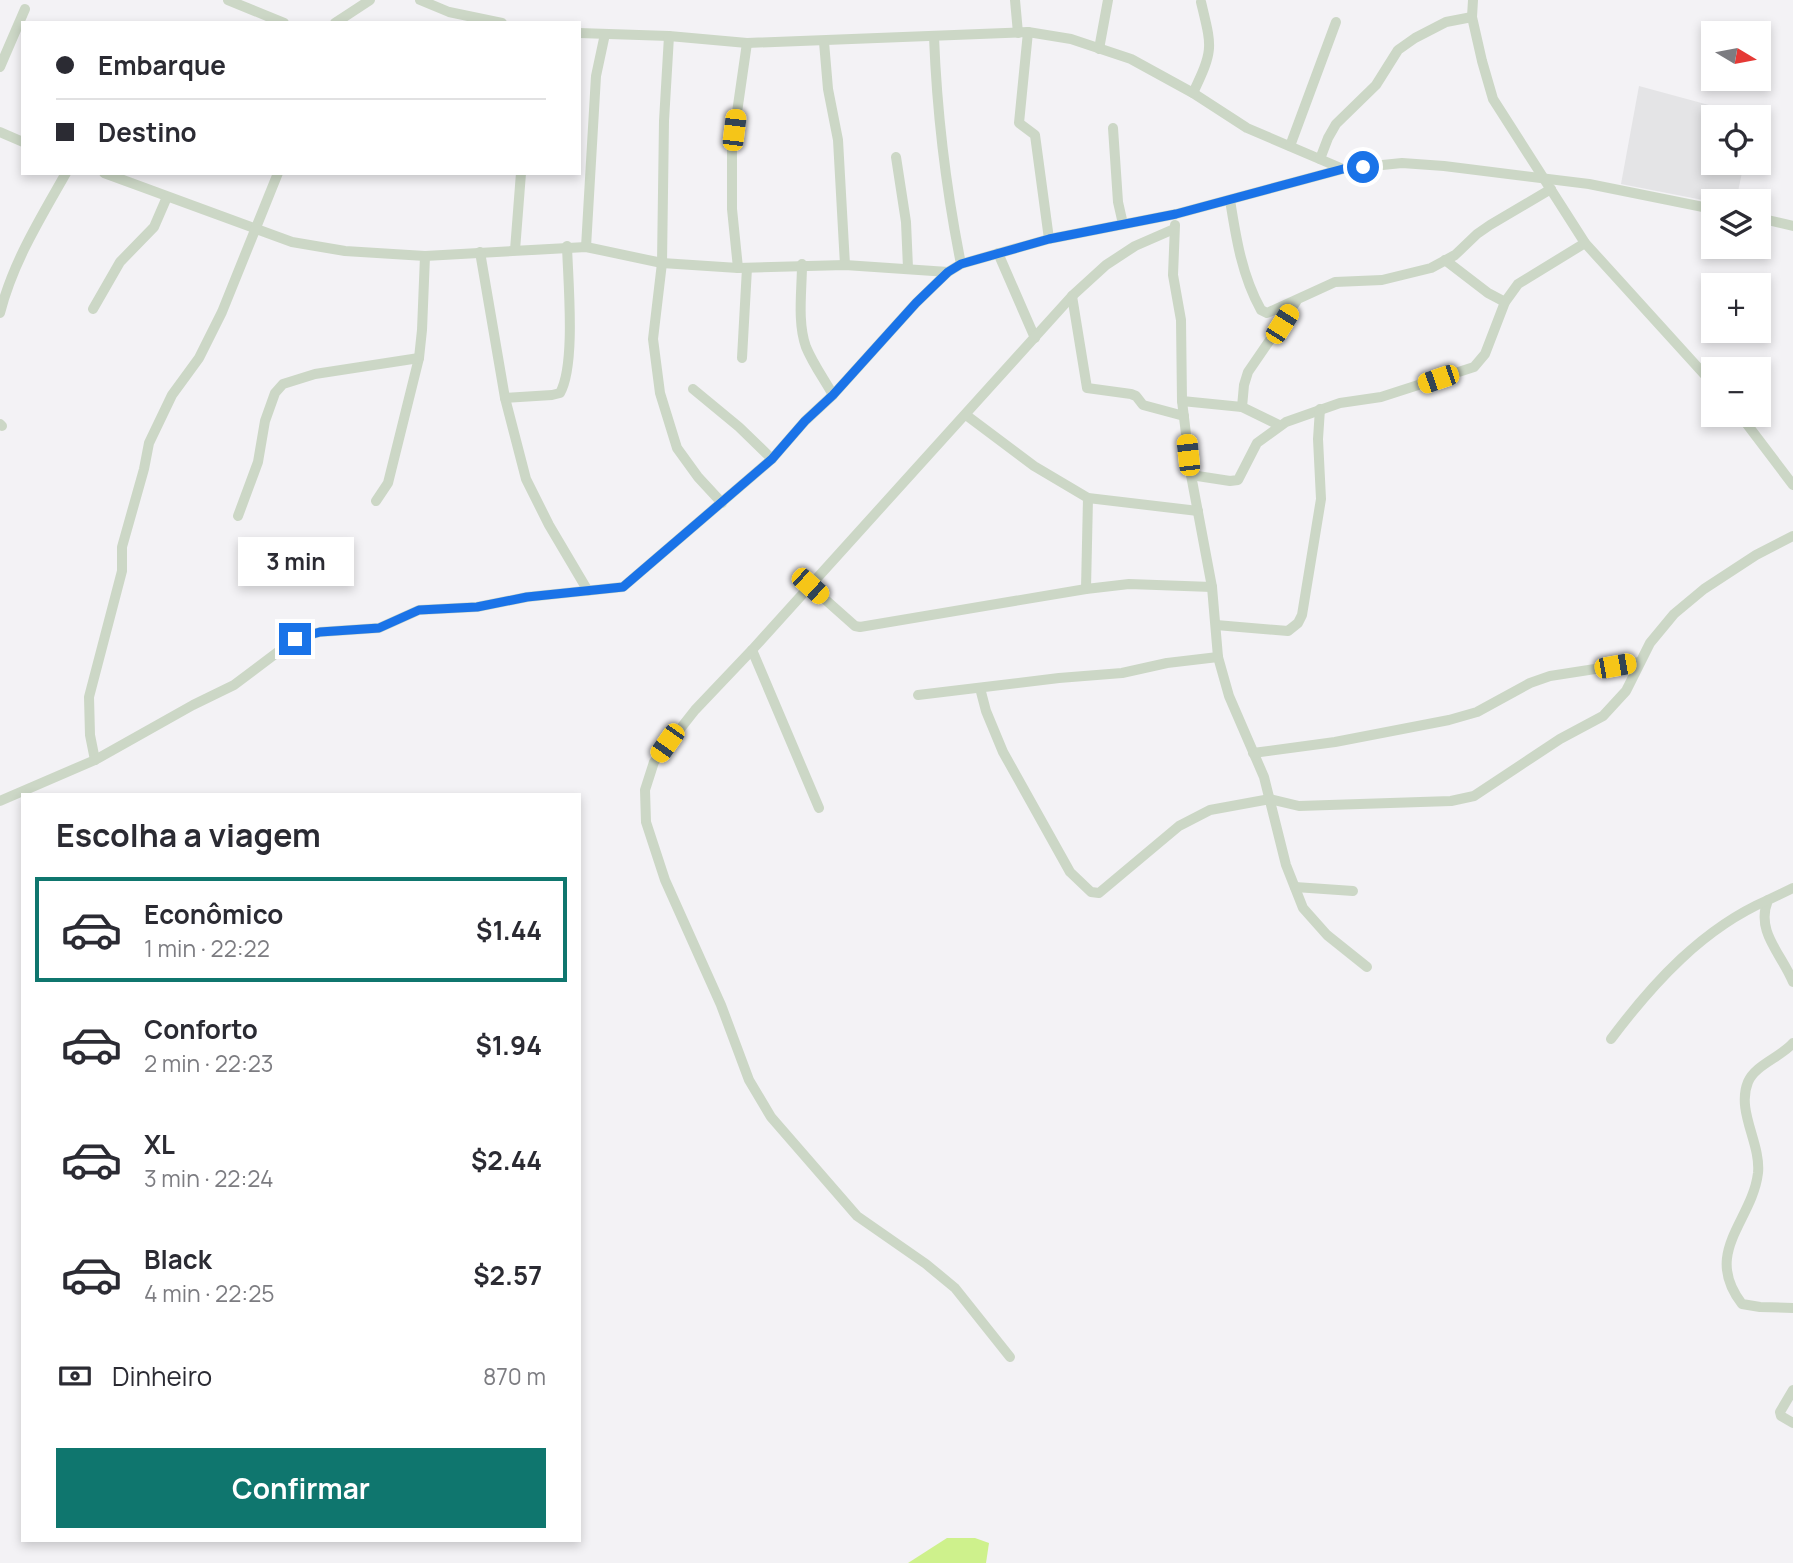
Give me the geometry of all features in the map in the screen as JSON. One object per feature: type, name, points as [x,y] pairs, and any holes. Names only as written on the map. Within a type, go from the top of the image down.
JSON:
[{"type":"street","points":[[228,0],[279,21]]},
{"type":"street","points":[[338,21],[370,0]]},
{"type":"street","points":[[420,0],[449,12],[492,21]]},
{"type":"street","points":[[1015,0],[1023,32],[1018,123],[1035,135],[1049,239]]},
{"type":"street","points":[[1099,49],[1108,0]]},
{"type":"street","points":[[1473,0],[1472,17],[1493,99],[1585,243],[1701,371]]},
{"type":"street","points":[[1193,93],[1210,51],[1201,2]]},
{"type":"street","points":[[0,67],[25,9]]},
{"type":"street","points":[[1320,159],[1336,124],[1377,85],[1398,50],[1446,22],[1472,17]]},
{"type":"street","points":[[1290,146],[1336,22]]},
{"type":"street","points":[[581,33],[669,36],[747,43],[1023,32],[1071,39],[1131,59],[1193,93],[1247,128],[1343,169]]},
{"type":"street","points":[[586,247],[596,76],[605,34]]},
{"type":"street","points":[[669,36],[664,121],[662,263],[653,339],[660,393],[677,448],[722,502]]},
{"type":"street","points":[[934,37],[937,104],[961,264]]},
{"type":"street","points":[[824,41],[828,89],[838,140],[845,264]]},
{"type":"street","points":[[742,358],[743,268],[732,209],[732,147],[747,43]]},
{"type":"street","points":[[1113,128],[1118,202],[1123,224]]},
{"type":"street","points":[[0,132],[21,141]]},
{"type":"street","points":[[896,157],[906,222],[908,268]]},
{"type":"street","points":[[0,802],[94,760],[234,685],[295,639],[320,632],[379,628],[419,610],[477,607],[527,597],[623,587],[772,459],[882,338],[948,272],[961,264],[1049,239],[1176,214],[1343,169],[1402,163],[1588,184],[1701,207]]},
{"type":"street","points":[[0,313],[5,290],[22,249],[64,175]]},
{"type":"street","points":[[109,175],[292,242],[345,251],[425,256],[567,246],[586,247],[662,263],[743,268],[845,264],[948,272]]},
{"type":"street","points":[[94,760],[89,696],[122,571],[122,547],[149,443],[173,395],[205,347],[277,175]]},
{"type":"street","points":[[515,250],[521,175]]},
{"type":"street","points":[[1230,200],[1240,258],[1261,310],[1268,313],[1335,282],[1382,280],[1431,268],[1455,255],[1490,225],[1551,189]]},
{"type":"street","points":[[93,309],[120,262],[154,227],[167,197]]},
{"type":"street","points":[[1176,214],[1173,275],[1181,320],[1182,401],[1191,475],[1212,587],[1218,657],[1228,696],[1254,753],[1270,799],[1286,865],[1303,908],[1309,917],[1367,967]]},
{"type":"street","points":[[1771,221],[1793,226]]},
{"type":"street","points":[[1010,1357],[955,1289],[926,1264],[857,1216],[771,1116],[749,1080],[721,1005],[665,880],[646,822],[645,790],[654,762],[695,710],[1072,296],[1135,246],[1174,229]]},
{"type":"street","points":[[1191,475],[1238,480],[1257,443],[1279,425],[1340,403],[1381,397],[1474,367],[1485,354],[1504,302],[1518,284],[1585,243]]},
{"type":"street","points":[[505,398],[552,396],[560,393],[564,386],[569,344],[567,246]]},
{"type":"street","points":[[480,252],[505,398],[526,479],[549,525],[588,591]]},
{"type":"street","points":[[998,253],[1035,338]]},
{"type":"street","points":[[376,501],[388,483],[419,358],[425,256]]},
{"type":"street","points":[[1445,260],[1504,302]]},
{"type":"street","points":[[802,264],[805,344],[833,395]]},
{"type":"street","points":[[1072,296],[1087,388],[1130,394],[1136,396],[1143,405],[1184,416]]},
{"type":"street","points":[[1242,407],[1248,372],[1297,299]]},
{"type":"street","points":[[238,516],[258,461],[268,411],[275,393],[283,384],[315,374],[419,358]]},
{"type":"street","points":[[693,389],[772,459]]},
{"type":"street","points":[[1182,401],[1242,407],[1279,425]]},
{"type":"street","points":[[1216,625],[1288,631],[1298,623],[1321,499],[1318,439],[1320,410]]},
{"type":"street","points":[[966,415],[1034,466],[1087,498],[1198,511]]},
{"type":"street","points":[[1749,427],[1793,485]]},
{"type":"street","points":[[1086,589],[1087,498]]},
{"type":"street","points":[[980,688],[985,711],[1003,752],[1070,872],[1095,893],[1106,888],[1178,826],[1210,810],[1270,799],[1299,806],[1451,801],[1474,796],[1560,739],[1603,716],[1626,691],[1650,643],[1674,614],[1704,589],[1756,555],[1793,536]]},
{"type":"street","points":[[810,586],[855,626],[860,627],[1129,584],[1212,587]]},
{"type":"street","points":[[752,650],[819,808]]},
{"type":"street","points":[[918,695],[1122,673],[1167,663],[1218,657]]},
{"type":"street","points":[[1254,753],[1335,742],[1449,720],[1477,712],[1550,676],[1640,662]]},
{"type":"street","points":[[1294,887],[1353,891]]},
{"type":"street","points":[[1611,1039],[1641,1000],[1719,926],[1746,909],[1793,888]]},
{"type":"street","points":[[1768,900],[1763,911],[1764,926],[1793,982]]},
{"type":"street","points":[[1793,1043],[1754,1073],[1747,1084],[1748,1123],[1758,1171],[1755,1187],[1732,1235],[1726,1255],[1727,1273],[1734,1294],[1742,1304],[1793,1308]]},
{"type":"street","points":[[1793,1390],[1780,1412],[1781,1416],[1793,1423]]},
{"type":"shaded area","points":[[1639,86],[1709,105],[1701,105],[1701,175],[1741,175],[1739,189],[1701,189],[1701,200],[1621,184]]},
{"type":"shaded area","points":[[947,1538],[975,1538],[989,1543],[986,1563],[908,1563]]},
{"type":"route","points":[[295,639],[320,632],[379,628],[419,610],[477,607],[527,597],[623,587],[772,459],[882,338],[948,272],[961,264],[1049,239],[1176,214],[1343,169],[1363,167]]}]
